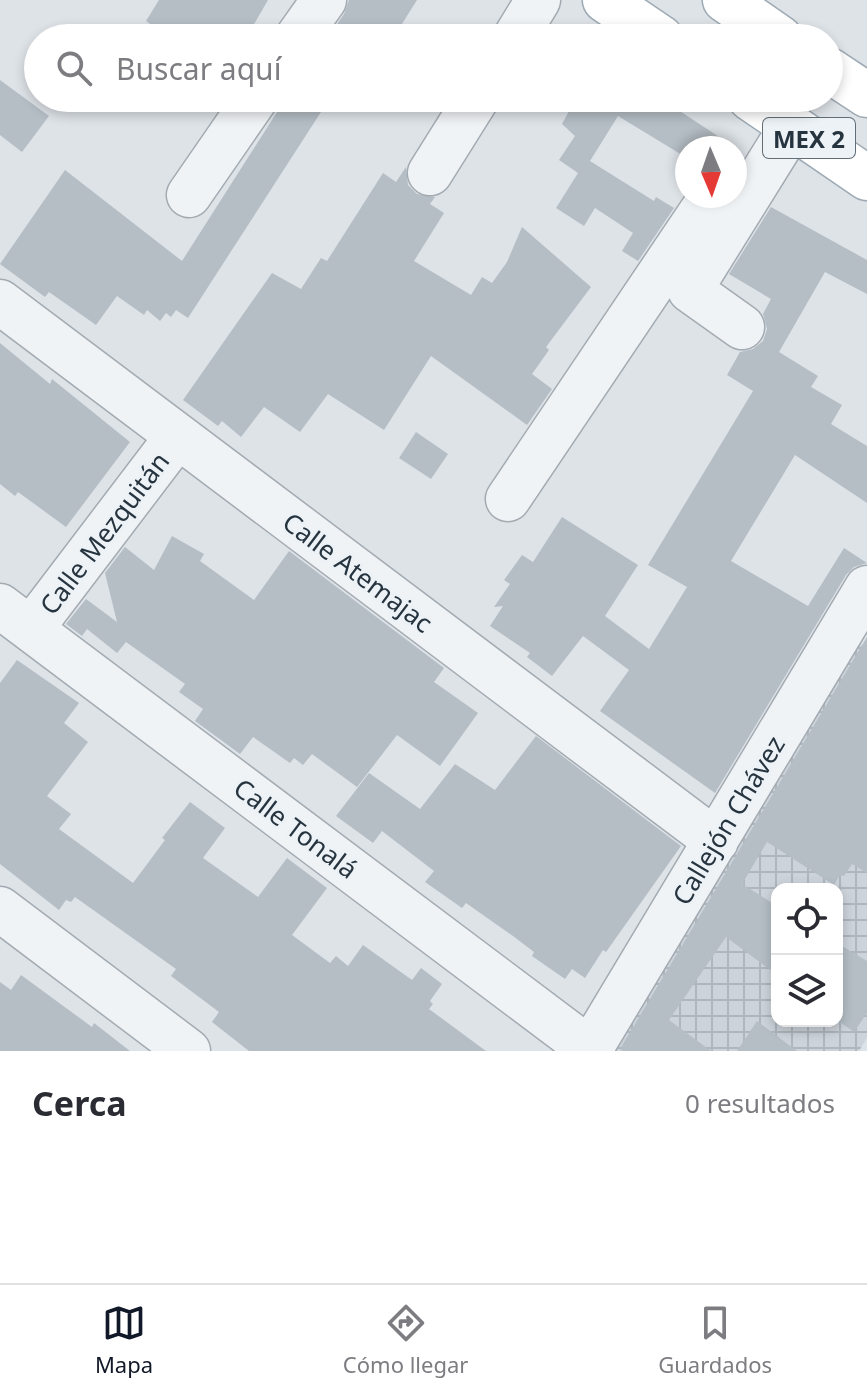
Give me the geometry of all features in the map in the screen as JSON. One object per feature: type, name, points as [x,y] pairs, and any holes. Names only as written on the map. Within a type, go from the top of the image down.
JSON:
[{"type":"main road","points":[[605,0],[640,24]]},
{"type":"main road","points":[[725,0],[760,24]]},
{"type":"main road","name":"MEX 2","points":[[843,79],[867,95]]},
{"type":"main road","name":"MEX 2","points":[[771,112],[867,178]]},
{"type":"street","points":[[307,24],[324,0]]},
{"type":"street","points":[[523,24],[538,0]]},
{"type":"street","points":[[189,195],[246,112]]},
{"type":"street","points":[[430,173],[468,112]]},
{"type":"street","points":[[747,145],[771,112]]},
{"type":"street","points":[[742,327],[690,290],[771,112]]},
{"type":"street","points":[[508,499],[704,208]]},
{"type":"street","name":"Calle Atemajac","points":[[0,302],[716,841]]},
{"type":"street","name":"Calle Mezquitán","points":[[16,617],[177,437]]},
{"type":"street","name":"Callejón Chávez","points":[[590,1050],[867,588]]},
{"type":"street","name":"Calle Tonalá","points":[[16,617],[590,1050]]},
{"type":"street","points":[[0,909],[188,1051]]},
{"type":"shaded area","points":[[850,637],[867,648],[867,1038],[859,1051],[601,1051]]},
{"type":"building","points":[[159,0],[268,0],[254,24],[150,24],[146,21]]},
{"type":"building","points":[[349,0],[417,0],[402,24],[337,24]]},
{"type":"building","points":[[0,80],[24,98],[24,112],[44,112],[49,116],[22,152],[0,135]]},
{"type":"building","points":[[277,112],[321,112],[188,318],[176,310],[171,317],[166,313],[160,321],[147,310],[144,315],[117,296],[96,325],[49,292],[45,297],[0,264],[65,170],[182,261]]},
{"type":"building","points":[[568,112],[681,112],[718,136],[675,136],[675,151],[618,116],[590,161],[654,201],[656,197],[674,208],[638,261],[622,251],[633,233],[595,208],[584,226],[556,208],[578,173],[559,160],[575,136],[562,124]]},
{"type":"building","points":[[406,167],[408,185],[417,194],[435,197],[430,204],[444,213],[414,261],[471,295],[482,277],[492,283],[507,262],[522,227],[591,287],[546,347],[549,350],[532,374],[552,389],[527,425],[431,356],[384,430],[328,394],[300,432],[264,407],[241,437],[222,421],[218,426],[183,400],[272,273],[301,289],[321,258],[327,261],[383,173],[396,182]]},
{"type":"building","points":[[771,207],[867,260],[867,294],[825,272],[779,352],[818,376],[811,387],[842,405],[831,424],[867,446],[867,503],[795,455],[731,561],[808,606],[844,548],[867,563],[854,567],[846,575],[715,793],[600,711],[629,670],[583,636],[552,676],[527,657],[530,653],[490,626],[503,606],[494,607],[510,584],[504,580],[522,555],[533,562],[562,517],[638,565],[605,616],[649,649],[687,587],[648,565],[753,391],[727,375],[740,352],[753,349],[763,341],[767,329],[763,314],[771,299],[729,274]]},
{"type":"building","points":[[0,343],[50,384],[52,379],[130,442],[66,527],[18,492],[15,496],[0,484]]},
{"type":"building","points":[[416,432],[448,454],[431,479],[399,458]]},
{"type":"building","points":[[172,536],[204,554],[200,561],[254,600],[289,551],[444,668],[434,682],[478,713],[440,766],[397,735],[357,787],[312,754],[303,765],[294,758],[290,763],[253,737],[240,754],[195,721],[203,709],[179,692],[185,684],[126,642],[117,653],[87,629],[82,636],[66,624],[86,599],[117,622],[105,573],[125,547],[154,570]]},
{"type":"building","points":[[867,637],[867,873],[852,864],[844,876],[840,875],[835,883],[831,883],[767,842],[742,884],[771,902],[771,971],[726,937],[669,1020],[711,1051],[620,1049]]},
{"type":"building","points":[[17,660],[79,703],[64,723],[88,742],[47,796],[71,814],[59,829],[133,883],[190,802],[225,828],[203,858],[258,897],[287,858],[327,888],[292,935],[330,963],[336,956],[348,966],[363,945],[412,980],[421,968],[442,984],[430,1001],[433,1004],[429,1009],[486,1051],[249,1051],[212,1022],[219,1012],[171,976],[176,969],[75,897],[71,902],[66,900],[59,910],[0,864],[0,683]]},
{"type":"building","points":[[536,736],[681,846],[585,978],[572,969],[565,979],[532,956],[534,952],[466,903],[462,908],[425,882],[434,871],[382,831],[373,843],[336,816],[369,773],[420,809],[455,764],[495,790]]},
{"type":"building","points":[[843,947],[867,961],[867,1013],[854,1032],[843,1024]]},
{"type":"building","points":[[21,975],[130,1051],[0,1051],[0,982],[11,990]]},
{"type":"building","points":[[757,1021],[797,1051],[737,1051]]}]
